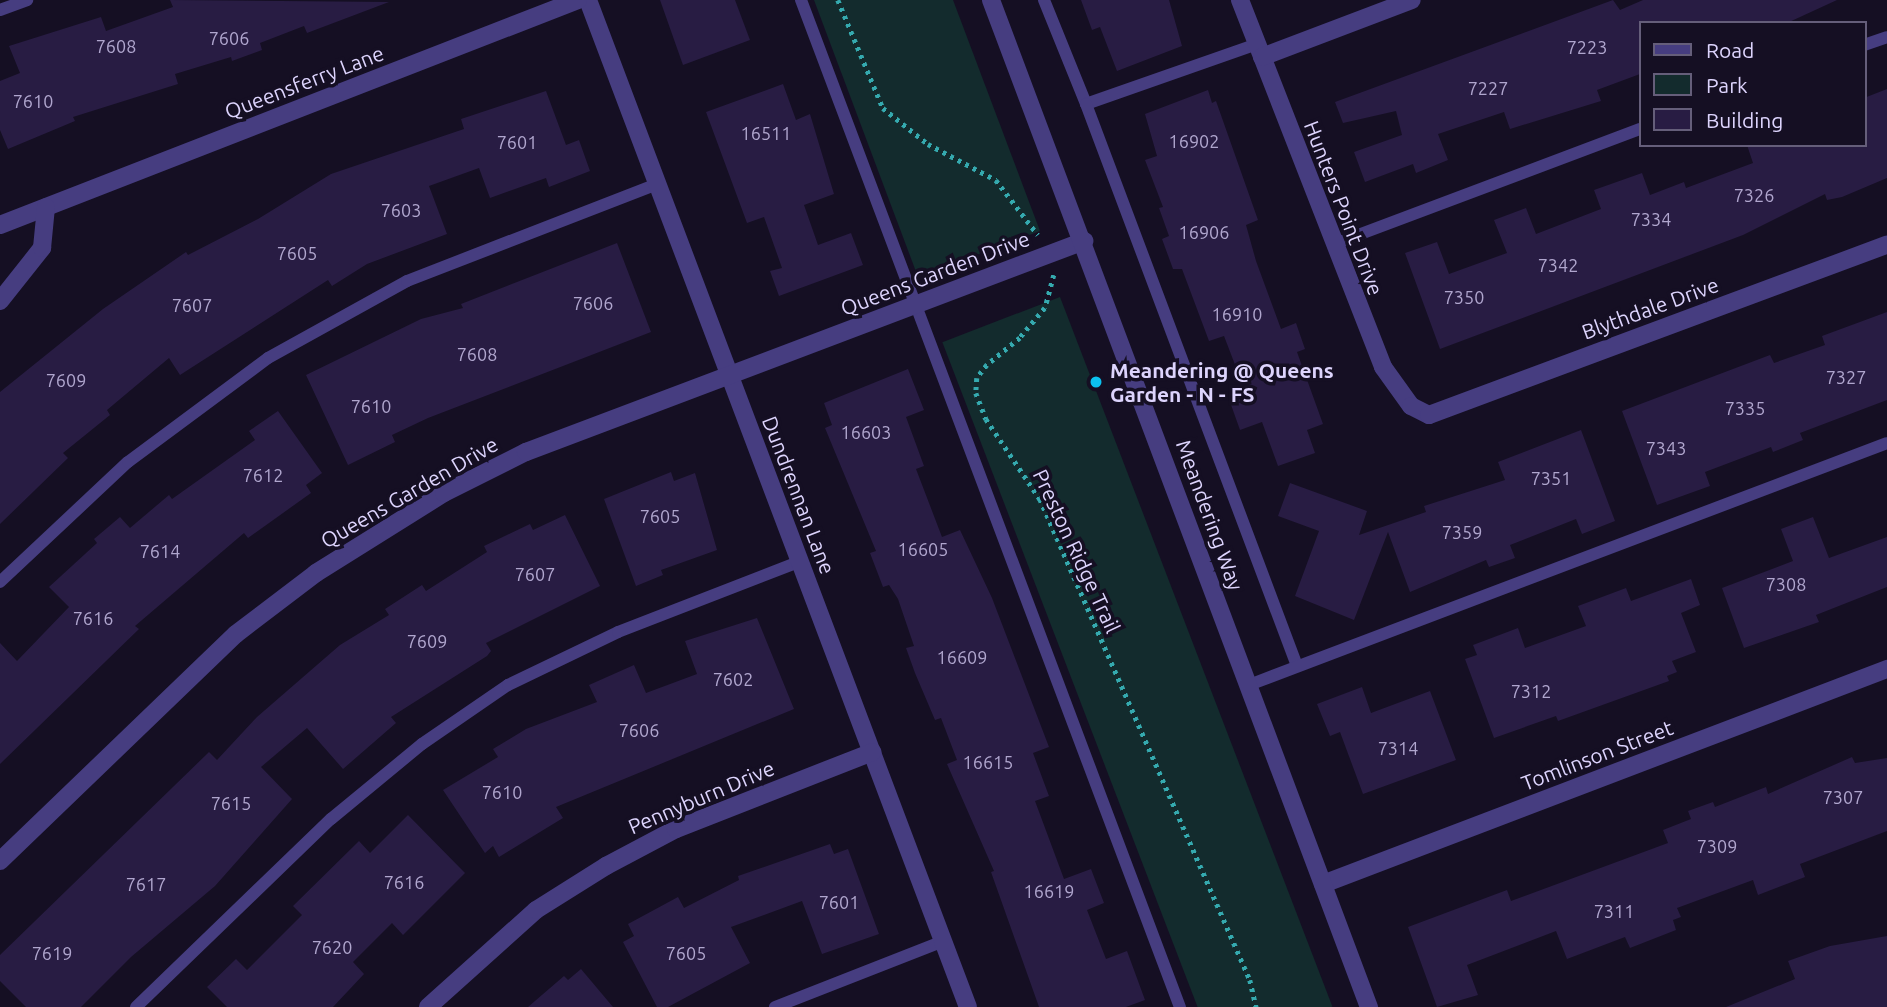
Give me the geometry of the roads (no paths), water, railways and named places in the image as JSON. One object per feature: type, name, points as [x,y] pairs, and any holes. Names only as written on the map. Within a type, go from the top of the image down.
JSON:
[{"type":"street","name":"Queensferry Lane","points":[[0,225],[579,0]]},
{"type":"street","name":"Dundrennan Lane","points":[[588,0],[655,185],[801,561],[968,1007]]},
{"type":"street","name":"Meandering Way","points":[[991,0],[1084,241],[1369,1007]]},
{"type":"street","name":"Hunters Point Drive","points":[[1240,0],[1382,366],[1411,406],[1429,415]]},
{"type":"street","points":[[1259,50],[1412,0]]},
{"type":"street","points":[[0,301],[42,248],[46,207]]},
{"type":"street","name":"Queens Garden Drive","points":[[0,860],[236,634],[316,573],[444,493],[526,452],[1084,241]]},
{"type":"street","name":"Blythdale Drive","points":[[1429,415],[1887,245]]},
{"type":"street","name":"Tomlinson Street","points":[[1322,884],[1887,669]]},
{"type":"street","name":"Pennyburn Drive","points":[[428,1007],[536,910],[606,866],[676,828],[872,752]]},
{"type":"lane","points":[[0,10],[27,0]]},
{"type":"lane","points":[[801,0],[1180,1007]]},
{"type":"lane","points":[[1044,0],[1086,104],[1297,666]]},
{"type":"lane","points":[[1866,45],[1887,37]]},
{"type":"lane","points":[[1086,104],[1259,50]]},
{"type":"lane","points":[[1334,244],[1638,131]]},
{"type":"lane","points":[[0,582],[128,462],[268,358],[407,281],[655,185]]},
{"type":"lane","points":[[1249,685],[1887,443]]},
{"type":"lane","points":[[136,1007],[331,819],[422,744],[508,685],[618,632],[801,561]]},
{"type":"lane","points":[[775,1007],[943,941]]},
{"type":"place","name":"Meandering @ Queens Garden - N - FS","points":[[1096,382]]}]
